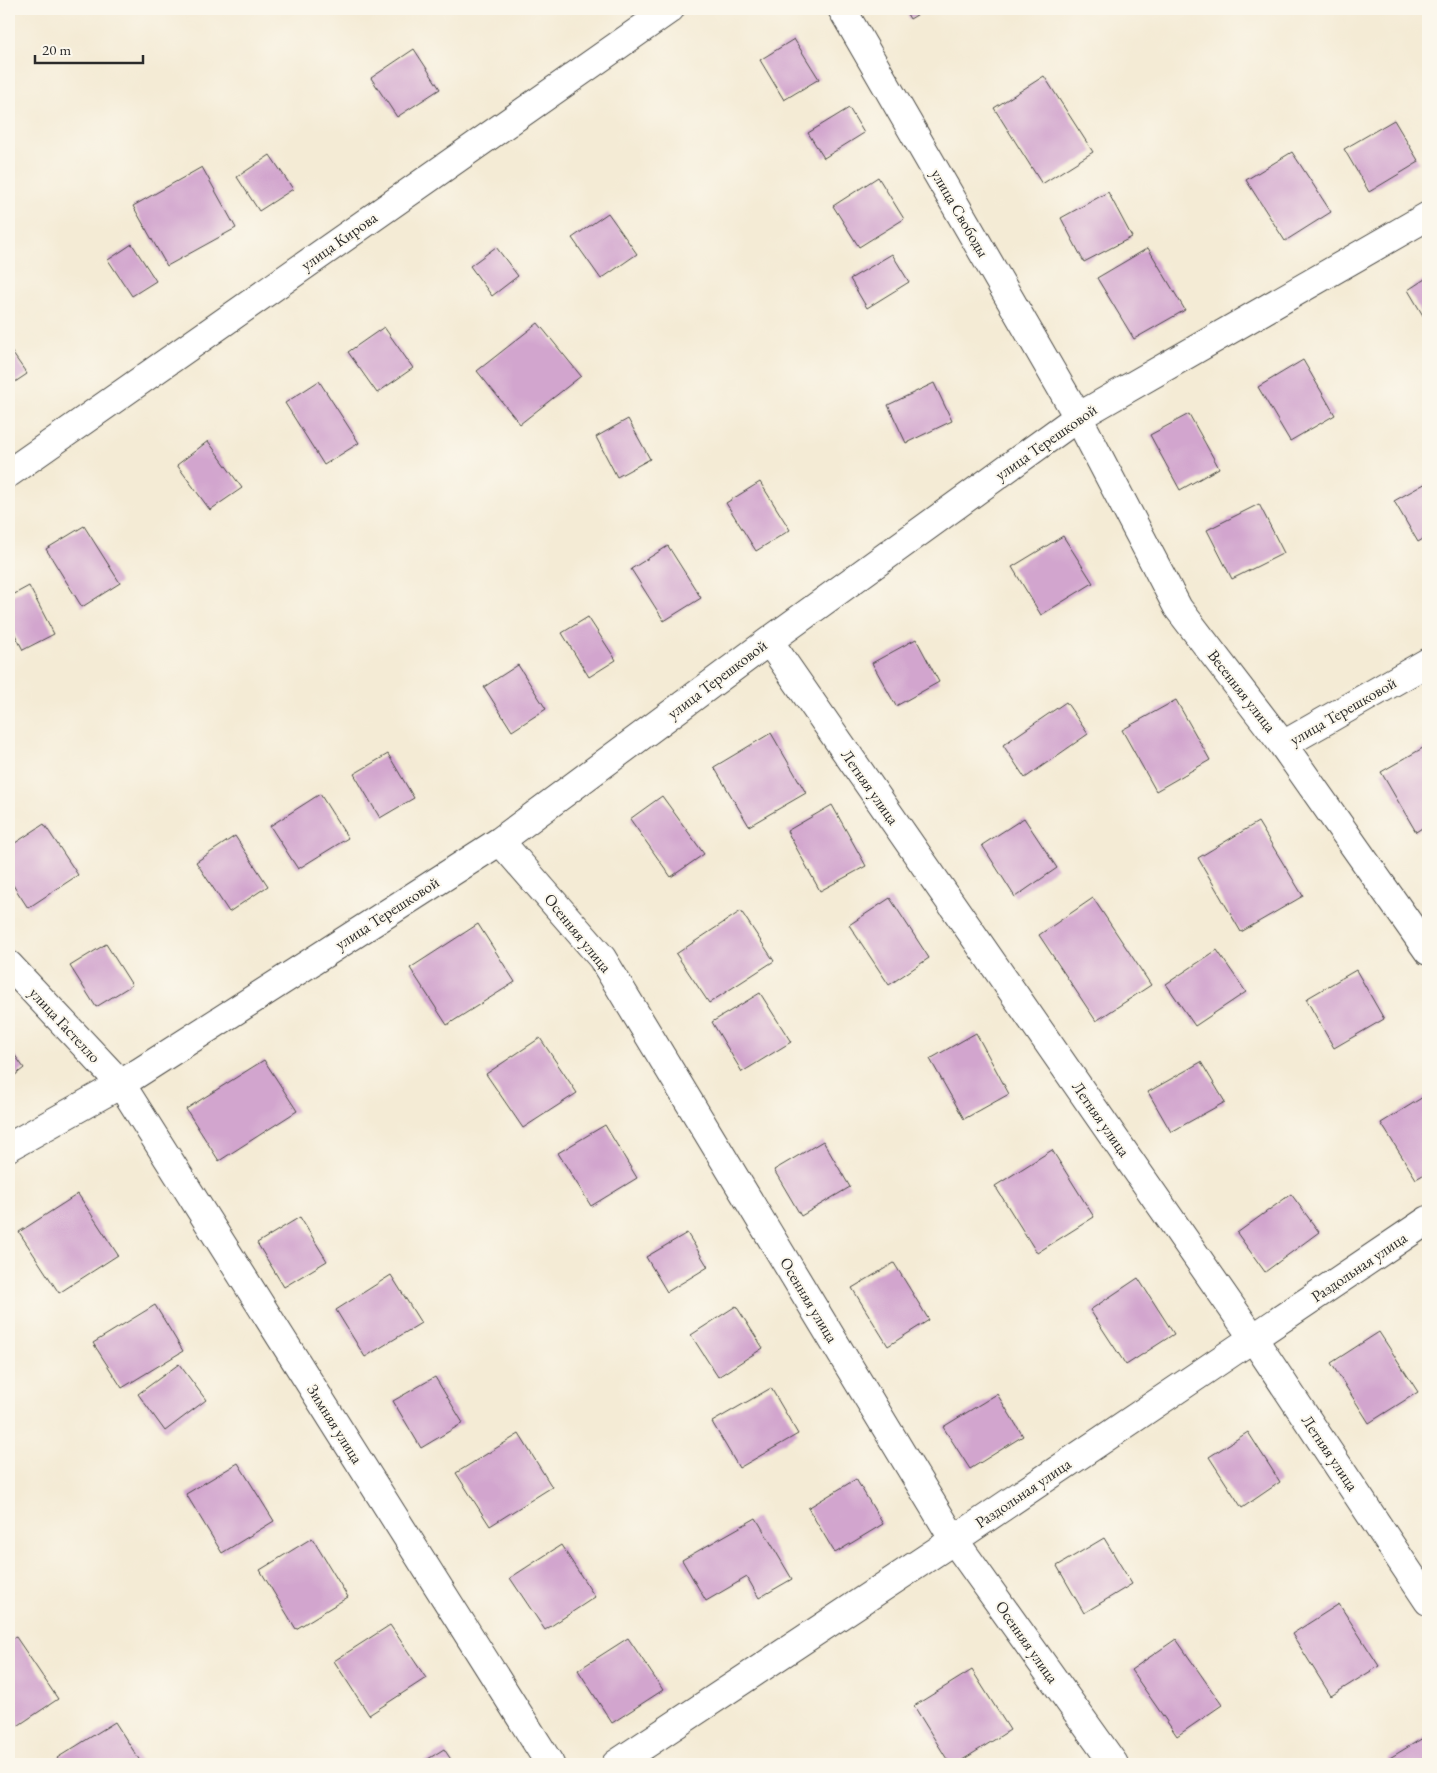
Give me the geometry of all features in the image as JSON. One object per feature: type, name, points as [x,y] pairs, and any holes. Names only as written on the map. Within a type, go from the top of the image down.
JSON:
[{"type":"street","name":"улица Кирова","points":[[9,473],[670,9]]},
{"type":"street","name":"улица Свободы","points":[[842,9],[1078,417]]},
{"type":"street","name":"улица Терешковой","points":[[9,1147],[121,1084],[500,841],[769,641],[1078,417],[1428,216]]},
{"type":"street","name":"Весенняя улица","points":[[1078,417],[1178,608],[1283,745],[1428,951]]},
{"type":"street","name":"Летняя улица","points":[[769,641],[1253,1338],[1428,1601]]},
{"type":"street","name":"улица Терешковой","points":[[1283,745],[1428,662]]},
{"type":"street","name":"Осенняя улица","points":[[500,841],[602,958],[954,1540],[1114,1764]]},
{"type":"street","name":"улица Гастелло","points":[[9,965],[121,1084]]},
{"type":"street","name":"Зимняя улица","points":[[121,1084],[550,1764]]},
{"type":"street","name":"Раздольная улица","points":[[616,1764],[954,1540],[1428,1220]]},
{"type":"building","points":[[904,9],[927,9],[910,19]]},
{"type":"building","points":[[794,39],[819,79],[784,100],[760,60]]},
{"type":"building","points":[[414,49],[440,89],[397,117],[371,78]]},
{"type":"building","points":[[1044,76],[1093,152],[1042,184],[994,108]]},
{"type":"building","points":[[849,108],[864,133],[824,158],[808,133]]},
{"type":"building","points":[[1394,120],[1419,162],[1369,192],[1344,149]]},
{"type":"building","points":[[1292,152],[1331,212],[1285,241],[1246,180]]},
{"type":"building","points":[[270,155],[293,189],[259,211],[237,177]]},
{"type":"building","points":[[202,167],[236,228],[167,266],[133,206]]},
{"type":"building","points":[[878,177],[904,219],[859,247],[833,206]]},
{"type":"building","points":[[1108,192],[1132,237],[1084,262],[1061,218]]},
{"type":"building","points":[[608,213],[637,254],[601,279],[572,238]]},
{"type":"building","points":[[132,244],[156,281],[132,296],[108,260]]},
{"type":"building","points":[[496,247],[518,276],[492,296],[470,266]]},
{"type":"building","points":[[1148,248],[1185,310],[1134,339],[1097,278]]},
{"type":"building","points":[[892,254],[909,282],[867,308],[850,279]]},
{"type":"building","points":[[1428,277],[1428,324],[1408,290]]},
{"type":"building","points":[[538,323],[581,376],[520,424],[477,371]]},
{"type":"building","points":[[384,327],[413,368],[377,393],[348,352]]},
{"type":"building","points":[[9,348],[27,374],[9,386]]},
{"type":"building","points":[[1303,360],[1335,415],[1290,441],[1258,387]]},
{"type":"building","points":[[319,381],[359,443],[324,465],[285,403]]},
{"type":"building","points":[[934,383],[952,421],[906,443],[888,405]]},
{"type":"building","points":[[1189,414],[1219,468],[1180,490],[1150,435]]},
{"type":"building","points":[[628,419],[650,459],[617,477],[596,437]]},
{"type":"building","points":[[208,441],[242,488],[210,510],[177,465]]},
{"type":"building","points":[[760,482],[790,530],[756,551],[726,503]]},
{"type":"building","points":[[1428,482],[1428,536],[1418,542],[1394,501]]},
{"type":"building","points":[[1259,504],[1284,553],[1232,579],[1207,530]]},
{"type":"building","points":[[84,526],[120,583],[82,607],[46,549]]},
{"type":"building","points":[[1063,536],[1093,583],[1041,615],[1012,567]]},
{"type":"building","points":[[668,546],[701,598],[664,621],[631,569]]},
{"type":"building","points":[[29,586],[54,634],[23,650],[9,623],[9,597]]},
{"type":"building","points":[[588,617],[616,660],[589,677],[562,633]]},
{"type":"building","points":[[916,639],[939,682],[896,706],[872,663]]},
{"type":"building","points":[[518,665],[546,709],[512,731],[484,687]]},
{"type":"building","points":[[1176,700],[1210,760],[1156,791],[1122,730]]},
{"type":"building","points":[[1066,702],[1088,734],[1025,778],[1003,745]]},
{"type":"building","points":[[771,733],[806,793],[749,826],[714,767]]},
{"type":"building","points":[[1428,745],[1428,824],[1416,832],[1381,772]]},
{"type":"building","points":[[388,754],[414,798],[380,818],[354,774]]},
{"type":"building","points":[[320,794],[348,838],[298,869],[270,826]]},
{"type":"building","points":[[662,796],[704,854],[671,877],[630,819]]},
{"type":"building","points":[[832,805],[866,866],[820,891],[787,831]]},
{"type":"building","points":[[1024,818],[1057,868],[1015,897],[982,845]]},
{"type":"building","points":[[1258,822],[1303,896],[1241,932],[1198,858]]},
{"type":"building","points":[[44,824],[78,875],[28,908],[9,879],[9,847]]},
{"type":"building","points":[[235,836],[268,886],[229,912],[196,862]]},
{"type":"building","points":[[890,898],[929,958],[889,985],[849,925]]},
{"type":"building","points":[[1093,898],[1151,985],[1096,1021],[1039,935]]},
{"type":"building","points":[[741,911],[774,961],[709,1003],[676,954]]},
{"type":"building","points":[[478,924],[515,982],[447,1025],[410,968]]},
{"type":"building","points":[[106,944],[132,985],[96,1007],[70,966]]},
{"type":"building","points":[[1217,950],[1246,992],[1195,1026],[1166,984]]},
{"type":"building","points":[[1356,970],[1384,1019],[1334,1048],[1306,999]]},
{"type":"building","points":[[760,993],[791,1042],[742,1072],[712,1022]]},
{"type":"building","points":[[976,1033],[1009,1094],[964,1119],[930,1059]]},
{"type":"building","points":[[540,1038],[577,1093],[523,1128],[486,1074]]},
{"type":"building","points":[[9,1047],[24,1068],[9,1080]]},
{"type":"building","points":[[264,1060],[297,1111],[219,1161],[186,1109]]},
{"type":"building","points":[[1201,1062],[1225,1102],[1171,1132],[1148,1092]]},
{"type":"building","points":[[1428,1094],[1428,1172],[1416,1179],[1381,1123]]},
{"type":"building","points":[[605,1125],[637,1178],[591,1206],[558,1153]]},
{"type":"building","points":[[823,1141],[850,1187],[801,1216],[774,1170]]},
{"type":"building","points":[[1052,1150],[1094,1217],[1037,1253],[995,1186]]},
{"type":"building","points":[[78,1194],[118,1255],[59,1293],[19,1232]]},
{"type":"building","points":[[1291,1194],[1319,1232],[1265,1272],[1237,1233]]},
{"type":"building","points":[[300,1217],[327,1261],[284,1287],[257,1243]]},
{"type":"building","points":[[687,1233],[708,1267],[667,1292],[646,1257]]},
{"type":"building","points":[[894,1263],[929,1320],[888,1346],[852,1288]]},
{"type":"building","points":[[391,1275],[421,1323],[365,1357],[336,1310]]},
{"type":"building","points":[[1138,1278],[1174,1334],[1126,1365],[1090,1310]]},
{"type":"building","points":[[155,1305],[183,1351],[122,1388],[93,1343]]},
{"type":"building","points":[[736,1306],[763,1348],[718,1377],[691,1335]]},
{"type":"building","points":[[1379,1332],[1418,1392],[1369,1423],[1331,1363]]},
{"type":"building","points":[[179,1364],[206,1400],[165,1431],[138,1394]]},
{"type":"building","points":[[435,1377],[463,1423],[421,1448],[393,1401]]},
{"type":"building","points":[[771,1388],[798,1434],[739,1468],[712,1422]]},
{"type":"building","points":[[997,1394],[1023,1436],[970,1469],[943,1427]]},
{"type":"building","points":[[1248,1432],[1280,1482],[1242,1508],[1209,1457]]},
{"type":"building","points":[[519,1434],[552,1487],[490,1526],[456,1473]]},
{"type":"building","points":[[238,1463],[274,1521],[222,1553],[186,1494]]},
{"type":"building","points":[[856,1479],[883,1524],[835,1553],[808,1508]]},
{"type":"building","points":[[756,1518],[792,1579],[759,1598],[747,1577],[706,1601],[682,1560]]},
{"type":"building","points":[[312,1538],[348,1597],[296,1629],[260,1570]]},
{"type":"building","points":[[1104,1538],[1132,1584],[1084,1613],[1057,1566]]},
{"type":"building","points":[[561,1545],[595,1597],[545,1630],[510,1578]]},
{"type":"building","points":[[1339,1604],[1379,1666],[1331,1696],[1292,1634]]},
{"type":"building","points":[[390,1625],[426,1678],[369,1715],[334,1661]]},
{"type":"building","points":[[16,1637],[58,1699],[13,1729],[9,1722],[9,1641]]},
{"type":"building","points":[[628,1638],[663,1690],[612,1723],[578,1670]]},
{"type":"building","points":[[1176,1639],[1222,1705],[1177,1736],[1131,1670]]},
{"type":"building","points":[[972,1670],[1010,1730],[956,1764],[950,1764],[914,1706]]},
{"type":"building","points":[[115,1722],[142,1764],[61,1764],[57,1758]]},
{"type":"building","points":[[1428,1735],[1428,1764],[1391,1764],[1388,1759]]},
{"type":"building","points":[[444,1749],[454,1764],[420,1764]]}]
